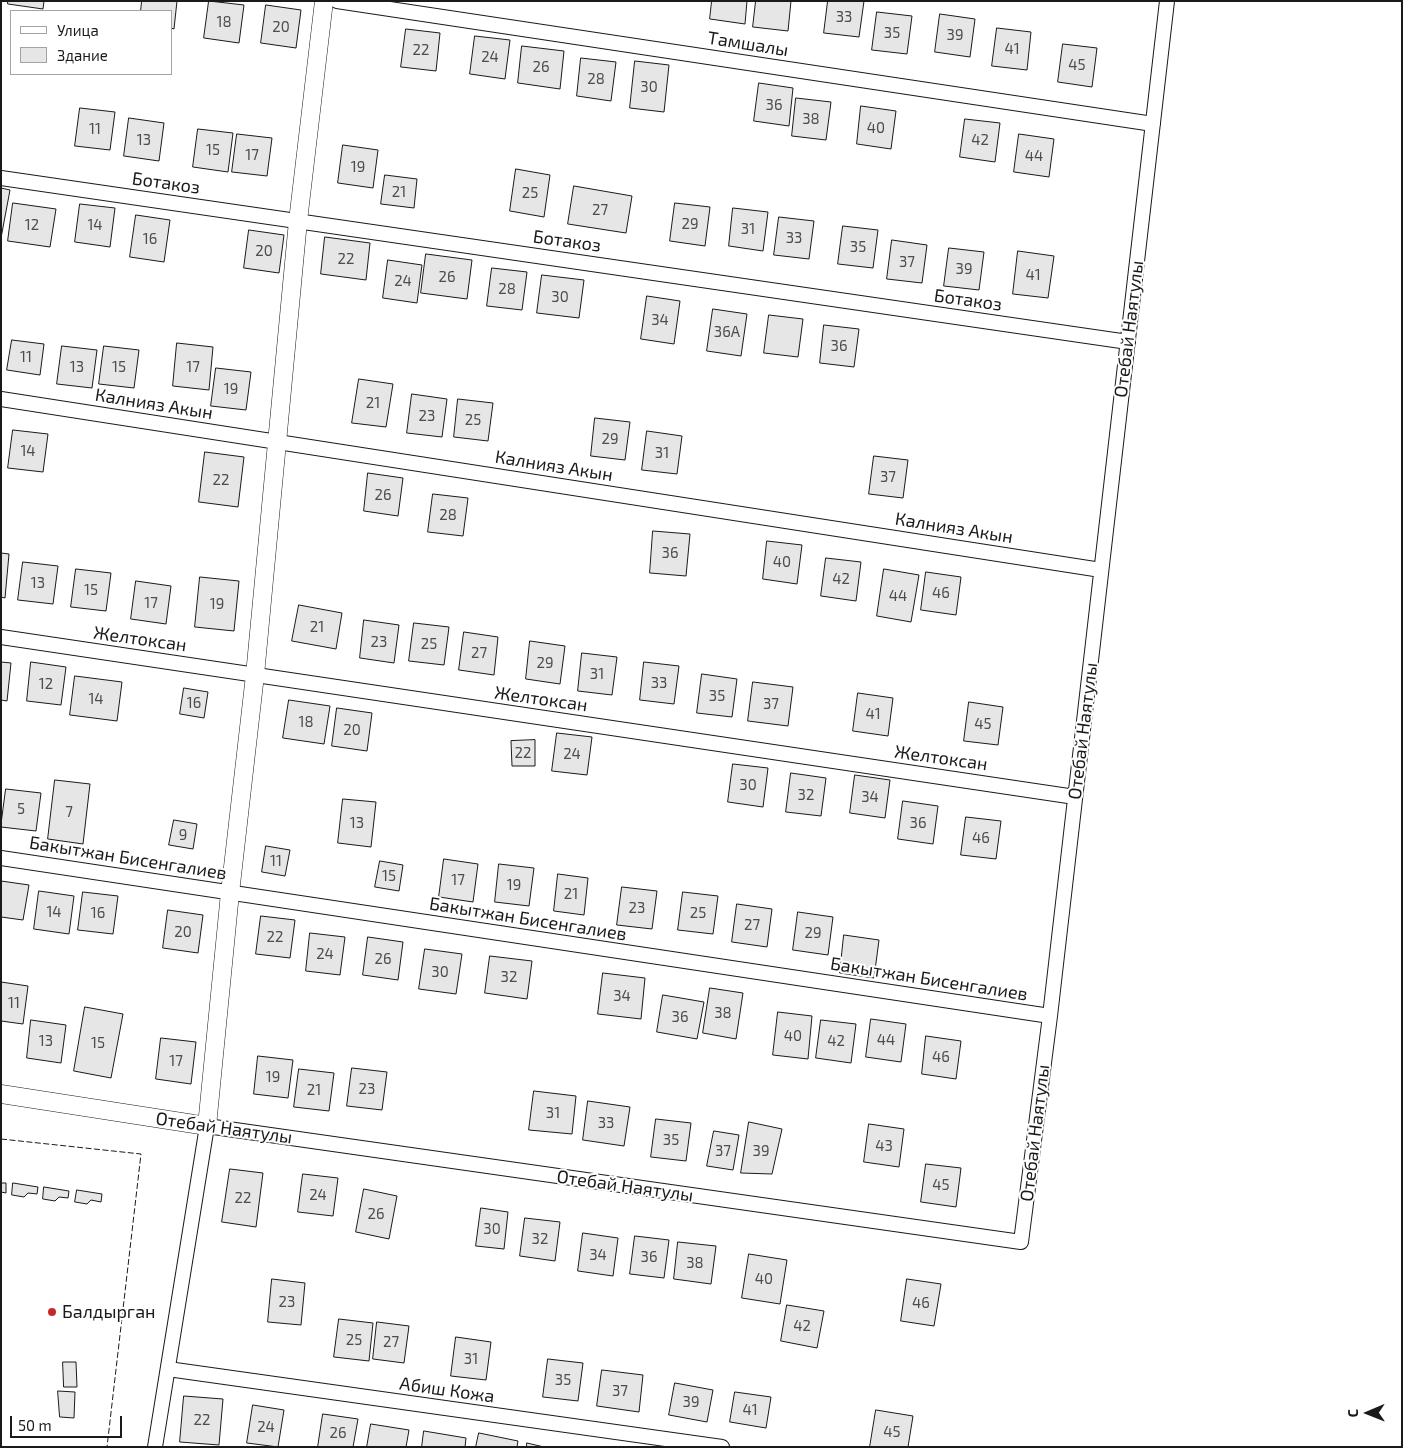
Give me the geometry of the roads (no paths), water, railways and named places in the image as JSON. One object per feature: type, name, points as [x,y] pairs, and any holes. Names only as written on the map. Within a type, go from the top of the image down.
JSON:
[{"type":"street","points":[[156,1447],[208,1126],[230,893],[255,675],[298,221],[324,1]]},
{"type":"street","name":"Тамшалы","points":[[337,1],[1153,124]]},
{"type":"street","name":"Отебай Наятулы","points":[[1,1094],[208,1126],[1021,1242],[1050,1016],[1167,1]]},
{"type":"street","name":"Ботакоз","points":[[1,178],[1128,342]]},
{"type":"street","name":"Калнияз Акын","points":[[1,399],[1101,570]]},
{"type":"street","name":"Желтоксан","points":[[1,637],[1075,797]]},
{"type":"street","name":"Бакытжан Бисенгалиев","points":[[1,858],[1050,1016]]},
{"type":"street","name":"Абиш Кожа","points":[[168,1369],[722,1447]]},
{"type":"place","name":"Балдырган","points":[[52,1312]]}]
